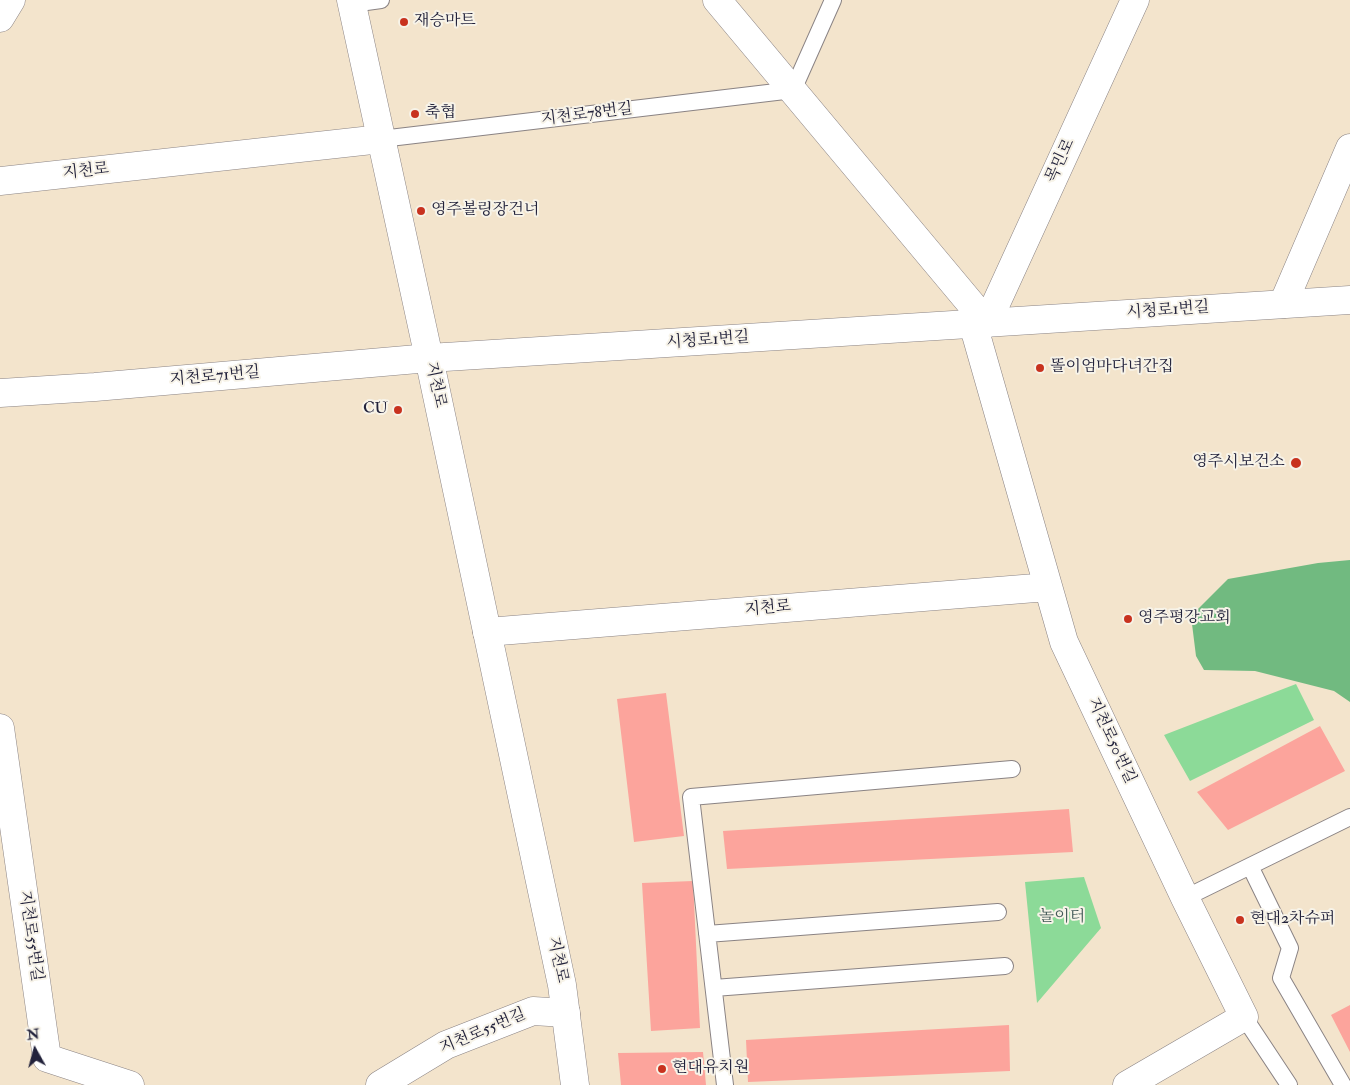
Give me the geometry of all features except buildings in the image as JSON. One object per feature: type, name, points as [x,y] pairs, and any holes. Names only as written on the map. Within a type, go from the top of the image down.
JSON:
[{"type":"street","points":[[0,18],[11,0]]},
{"type":"street","points":[[717,0],[793,90],[980,323]]},
{"type":"street","name":"목민로","points":[[980,323],[1135,0]]},
{"type":"street","name":"지천로","points":[[351,2],[488,632],[562,986],[574,1085]]},
{"type":"street","name":"지천로","points":[[0,181],[381,139]]},
{"type":"street","points":[[1283,304],[1350,148]]},
{"type":"street","name":"시청로1번길","points":[[429,358],[1350,300]]},
{"type":"street","name":"지천로50번길","points":[[980,323],[1064,642],[1185,898],[1244,1017]]},
{"type":"street","name":"지천로71번길","points":[[0,393],[105,387],[429,358]]},
{"type":"street","name":"지천로","points":[[488,632],[1048,587]]},
{"type":"street","name":"지천로55번길","points":[[0,728],[47,1058],[130,1085]]},
{"type":"street","name":"지천로55번길","points":[[380,1085],[446,1045],[533,1011],[566,1013]]},
{"type":"street","points":[[1127,1085],[1244,1017]]},
{"type":"lane","name":"지천로","points":[[351,2],[381,0]]},
{"type":"lane","points":[[793,90],[833,0]]},
{"type":"lane","name":"지천로78번길","points":[[381,139],[793,90]]},
{"type":"lane","points":[[725,1085],[691,797],[1012,770]]},
{"type":"lane","points":[[1185,898],[1350,817]]},
{"type":"lane","points":[[1250,866],[1290,948],[1281,978],[1343,1085]]},
{"type":"lane","points":[[707,934],[998,912]]},
{"type":"lane","points":[[714,988],[1005,966]]},
{"type":"lane","points":[[1244,1017],[1289,1085]]},
{"type":"green space","points":[[1350,560],[1350,702],[1334,691],[1255,671],[1204,670],[1196,656],[1191,616],[1228,579],[1318,563]]},
{"type":"green space","points":[[1296,684],[1314,720],[1190,781],[1164,735]]},
{"type":"green space","name":"놀이터","points":[[1084,877],[1101,928],[1037,1003],[1025,882]]},
{"type":"place","name":"재승마트","points":[[404,22]]},
{"type":"place","name":"축협","points":[[415,114]]},
{"type":"place","name":"영주볼링장건너","points":[[421,211]]},
{"type":"place","name":"똘이엄마다녀간집","points":[[1040,368]]},
{"type":"place","name":"CU","points":[[398,410]]},
{"type":"place","name":"영주시보건소","points":[[1296,463]]},
{"type":"place","name":"영주평강교회","points":[[1128,619]]},
{"type":"place","name":"현대2차슈퍼","points":[[1240,920]]},
{"type":"place","name":"현대유치원","points":[[662,1069]]}]
